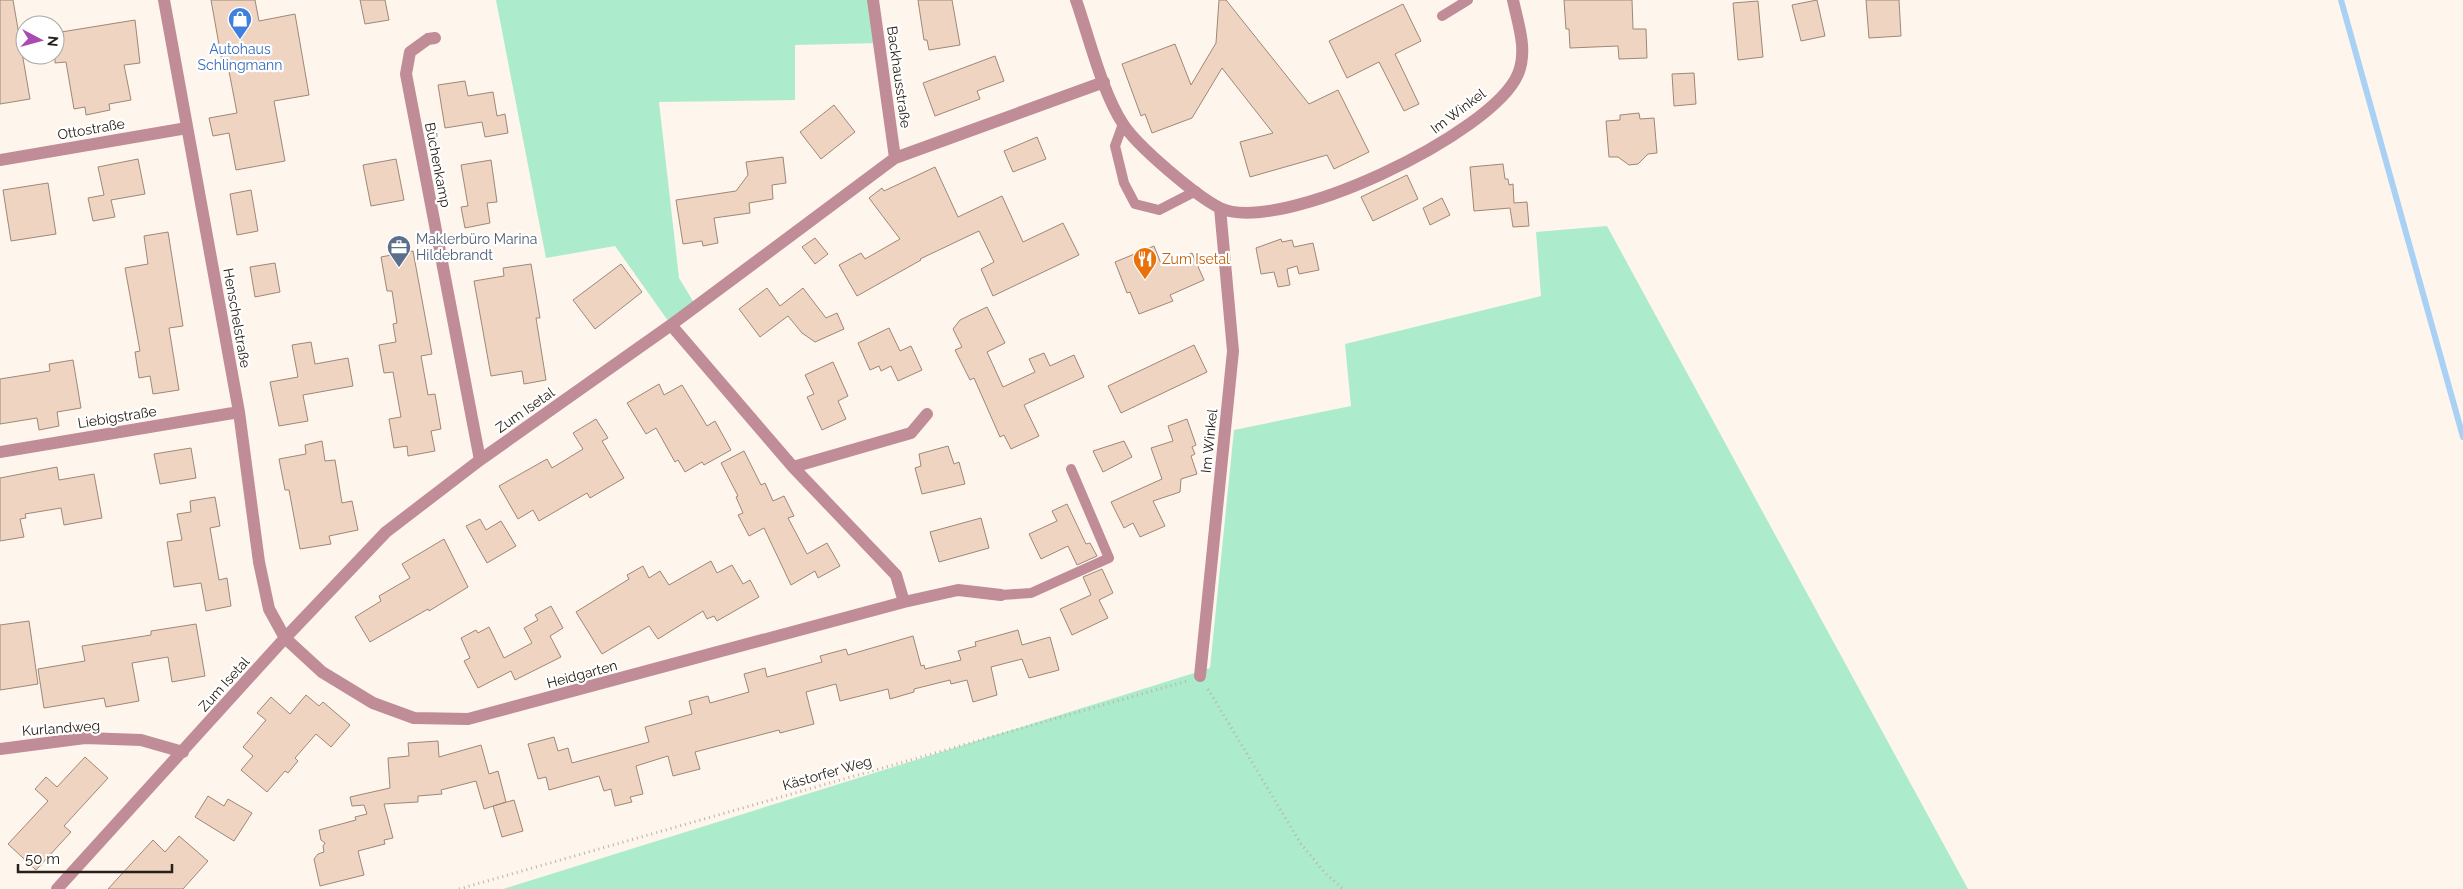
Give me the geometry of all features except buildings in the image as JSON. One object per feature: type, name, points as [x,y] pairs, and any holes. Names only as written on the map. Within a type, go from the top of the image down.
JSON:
[{"type":"street","name":"Henschelstraße","points":[[164,0],[239,412],[259,562],[269,609],[285,638]]},
{"type":"street","name":"Backhausstraße","points":[[873,0],[895,158]]},
{"type":"street","name":"Im Winkel","points":[[1076,0],[1104,82],[1123,124],[1150,152],[1196,191],[1220,208],[1239,212],[1278,210],[1384,172],[1413,160],[1448,140],[1501,98],[1509,90],[1518,74],[1523,59],[1513,0]]},
{"type":"street","name":"Büchenkamp","points":[[435,38],[428,39],[410,52],[406,74],[480,460]]},
{"type":"street","name":"Zum Isetal","points":[[57,889],[285,638],[386,532],[480,460],[671,325],[895,158],[1104,82]]},
{"type":"street","name":"Ottostraße","points":[[0,160],[187,128]]},
{"type":"street","name":"Im Winkel","points":[[1200,676],[1234,351],[1220,208]]},
{"type":"street","points":[[671,325],[793,467],[896,575],[904,602]]},
{"type":"street","name":"Liebigstraße","points":[[0,452],[239,412]]},
{"type":"street","points":[[793,467],[911,433],[927,414]]},
{"type":"street","name":"Heidgarten","points":[[285,638],[322,672],[373,703],[414,718],[468,719],[904,602],[958,590],[1001,595]]},
{"type":"street","name":"Kurlandweg","points":[[0,749],[86,738],[142,740],[183,752]]},
{"type":"lane","points":[[1442,16],[1468,0]]},
{"type":"lane","points":[[1123,124],[1116,146],[1124,183],[1135,204],[1159,210],[1196,191]]},
{"type":"lane","points":[[1001,595],[1031,593],[1109,558],[1071,469]]},
{"type":"path","name":"Kästorfer Weg","points":[[459,889],[1200,676]]},
{"type":"path","points":[[1200,676],[1301,844],[1325,873],[1343,889]]},
{"type":"green space","points":[[496,0],[873,0],[879,43],[795,45],[795,100],[659,102],[679,278],[696,306],[671,325],[615,246],[546,258]]},
{"type":"green space","points":[[1607,226],[1968,889],[503,889],[1210,668],[1234,430],[1351,406],[1345,344],[1541,296],[1536,232]]},
{"type":"waterway","points":[[2341,0],[2463,437]]},
{"type":"place","name":"Autohaus Schlingmann","points":[[240,40]]},
{"type":"place","name":"Maklerbüro Marina Hildebrandt","points":[[399,268]]},
{"type":"place","name":"Zum Isetal","points":[[1145,280]]}]
